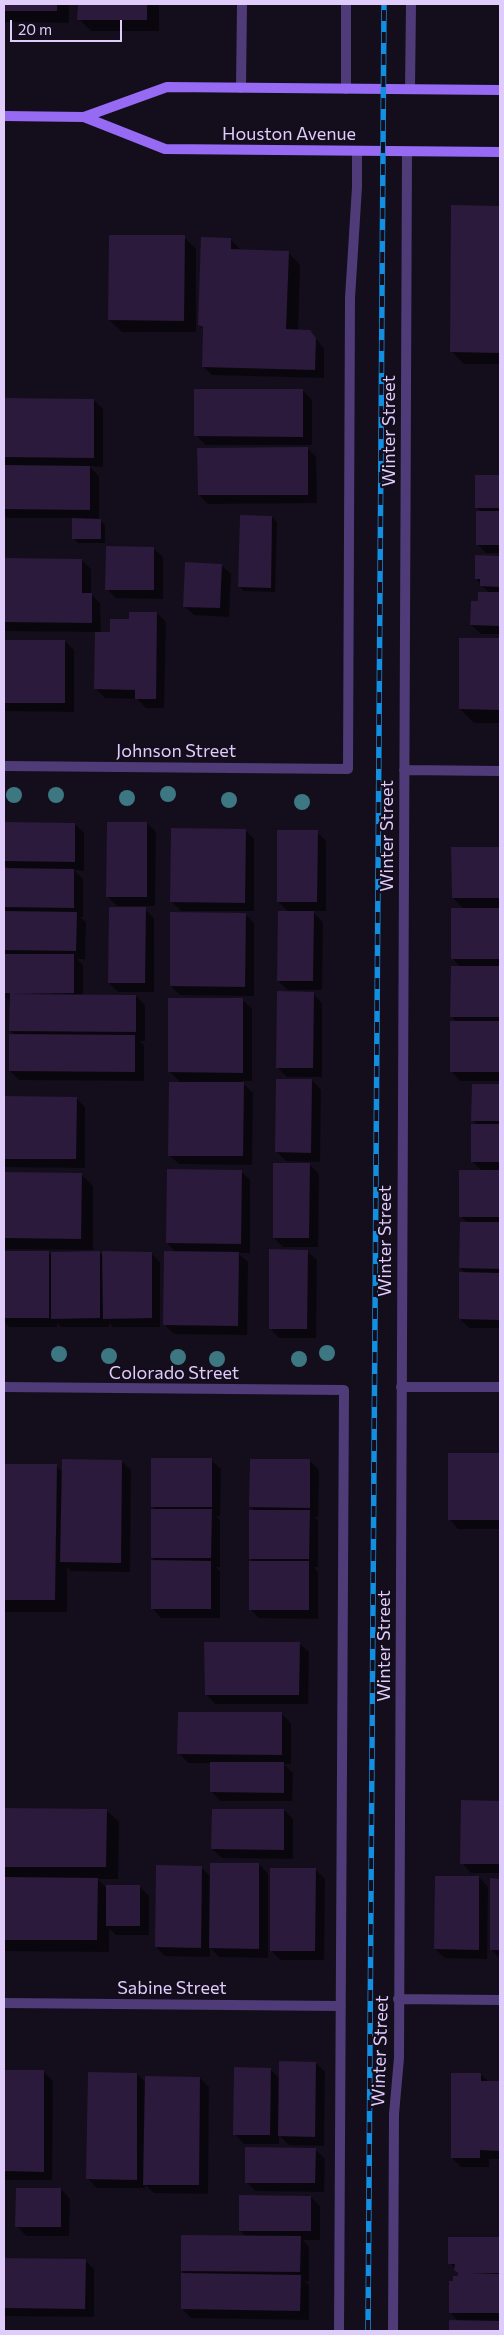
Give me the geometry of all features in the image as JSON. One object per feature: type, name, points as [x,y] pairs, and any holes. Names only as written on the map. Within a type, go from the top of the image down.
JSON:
[{"type":"main road","name":"Houston Avenue","points":[[4,116],[84,117],[167,87],[500,90]]},
{"type":"main road","name":"Houston Avenue","points":[[84,117],[164,150],[500,152]]},
{"type":"street","points":[[241,88],[242,4]]},
{"type":"street","points":[[346,4],[346,89]]},
{"type":"street","points":[[410,89],[411,4]]},
{"type":"street","name":"Johnson Street","points":[[4,766],[348,769],[350,298],[357,187],[357,151]]},
{"type":"street","name":"Winter Street","points":[[393,2331],[394,2114],[399,2058],[407,152]]},
{"type":"street","points":[[404,770],[500,771]]},
{"type":"street","points":[[401,1386],[500,1387]]},
{"type":"street","name":"Colorado Street","points":[[4,1388],[344,1390],[341,2006]]},
{"type":"street","points":[[398,1999],[500,2000]]},
{"type":"street","name":"Sabine Street","points":[[4,2003],[341,2006]]},
{"type":"street","points":[[339,2331],[341,2006]]},
{"type":"building","points":[[4,4],[57,4],[57,11],[4,11]]},
{"type":"building","points":[[78,4],[147,4],[147,20],[77,20]]},
{"type":"building","points":[[451,205],[500,206],[500,353],[450,352]]},
{"type":"building","points":[[109,235],[185,235],[184,321],[108,320]]},
{"type":"building","points":[[201,237],[231,238],[231,249],[289,251],[286,329],[310,330],[316,338],[315,370],[202,367],[203,327],[198,325]]},
{"type":"building","points":[[194,389],[303,389],[303,437],[194,436]]},
{"type":"building","points":[[4,398],[94,399],[94,458],[4,457]]},
{"type":"building","points":[[308,447],[308,495],[198,495],[197,448]]},
{"type":"building","points":[[4,465],[90,466],[90,510],[4,509]]},
{"type":"building","points":[[475,475],[500,475],[500,508],[475,508]]},
{"type":"building","points":[[476,511],[500,511],[500,545],[476,545]]},
{"type":"building","points":[[240,515],[272,516],[271,588],[238,587]]},
{"type":"building","points":[[72,518],[101,519],[101,539],[72,539]]},
{"type":"building","points":[[106,546],[154,547],[154,590],[105,590]]},
{"type":"building","points":[[475,555],[500,556],[500,587],[480,586],[480,579],[475,579]]},
{"type":"building","points":[[4,558],[82,559],[82,593],[92,593],[92,623],[4,622]]},
{"type":"building","points":[[185,562],[222,564],[220,608],[183,607]]},
{"type":"building","points":[[478,592],[500,592],[500,626],[470,625],[471,601],[478,601]]},
{"type":"building","points":[[129,612],[157,612],[156,699],[135,699],[135,690],[94,689],[95,632],[110,632],[110,619],[129,619]]},
{"type":"building","points":[[459,638],[500,638],[500,710],[459,709]]},
{"type":"building","points":[[4,640],[65,640],[65,703],[4,703]]},
{"type":"building","points":[[4,822],[75,823],[75,862],[4,861]]},
{"type":"building","points":[[107,822],[147,822],[147,897],[106,897]]},
{"type":"building","points":[[171,828],[246,829],[245,903],[170,902]]},
{"type":"building","points":[[277,830],[318,830],[317,902],[277,902]]},
{"type":"building","points":[[451,847],[500,847],[500,898],[452,898]]},
{"type":"building","points":[[4,868],[74,869],[74,908],[4,907]]},
{"type":"building","points":[[109,907],[146,907],[145,983],[108,983]]},
{"type":"building","points":[[451,908],[500,908],[500,959],[451,959]]},
{"type":"building","points":[[4,911],[77,912],[76,951],[4,950]]},
{"type":"building","points":[[278,911],[314,911],[313,981],[277,981]]},
{"type":"building","points":[[170,912],[246,913],[245,987],[170,986]]},
{"type":"building","points":[[4,954],[74,954],[74,993],[12,994],[136,995],[136,1032],[9,1031],[10,993],[4,993]]},
{"type":"building","points":[[451,966],[500,966],[500,1017],[450,1017]]},
{"type":"building","points":[[277,991],[314,992],[313,1068],[276,1068]]},
{"type":"building","points":[[168,998],[243,998],[243,1073],[168,1072]]},
{"type":"building","points":[[450,1021],[500,1021],[500,1072],[450,1072]]},
{"type":"building","points":[[9,1034],[135,1035],[135,1072],[9,1071]]},
{"type":"building","points":[[276,1079],[312,1079],[311,1153],[275,1152]]},
{"type":"building","points":[[169,1082],[244,1082],[243,1156],[168,1156]]},
{"type":"building","points":[[472,1084],[500,1084],[500,1121],[471,1121]]},
{"type":"building","points":[[4,1096],[77,1097],[76,1159],[4,1159]]},
{"type":"building","points":[[471,1124],[500,1124],[500,1162],[471,1162]]},
{"type":"building","points":[[273,1163],[310,1163],[309,1238],[273,1238]]},
{"type":"building","points":[[167,1169],[242,1170],[241,1244],[166,1243]]},
{"type":"building","points":[[459,1170],[500,1170],[500,1217],[459,1217]]},
{"type":"building","points":[[4,1172],[82,1173],[81,1239],[4,1238]]},
{"type":"building","points":[[460,1222],[500,1222],[500,1269],[459,1268]]},
{"type":"building","points":[[269,1249],[308,1250],[307,1329],[269,1329]]},
{"type":"building","points":[[4,1251],[49,1251],[49,1318],[4,1318]]},
{"type":"building","points":[[100,1251],[100,1318],[51,1319],[51,1252]]},
{"type":"building","points":[[102,1251],[152,1252],[152,1318],[103,1319]]},
{"type":"building","points":[[164,1251],[239,1252],[238,1326],[163,1325]]},
{"type":"building","points":[[459,1272],[500,1273],[500,1320],[459,1319]]},
{"type":"building","points":[[448,1453],[500,1453],[500,1520],[448,1520]]},
{"type":"building","points":[[151,1458],[212,1458],[212,1507],[151,1507]]},
{"type":"building","points":[[62,1459],[122,1460],[121,1563],[60,1562]]},
{"type":"building","points":[[250,1459],[310,1459],[310,1508],[249,1507]]},
{"type":"building","points":[[4,1464],[57,1464],[55,1600],[4,1600]]},
{"type":"building","points":[[151,1509],[212,1509],[211,1558],[151,1558]]},
{"type":"building","points":[[249,1510],[310,1510],[309,1559],[249,1559]]},
{"type":"building","points":[[151,1560],[211,1561],[211,1609],[151,1609]]},
{"type":"building","points":[[249,1561],[309,1561],[309,1610],[249,1610]]},
{"type":"building","points":[[204,1642],[300,1642],[299,1695],[205,1695]]},
{"type":"building","points":[[178,1712],[282,1712],[282,1755],[177,1754]]},
{"type":"building","points":[[210,1762],[284,1762],[284,1793],[210,1792]]},
{"type":"building","points":[[461,1800],[500,1801],[500,1864],[460,1864]]},
{"type":"building","points":[[4,1808],[107,1809],[106,1867],[4,1867]]},
{"type":"building","points":[[212,1809],[284,1809],[284,1850],[211,1849]]},
{"type":"building","points":[[210,1863],[259,1863],[259,1949],[209,1948]]},
{"type":"building","points":[[156,1865],[202,1866],[201,1948],[155,1947]]},
{"type":"building","points":[[270,1868],[316,1868],[315,1951],[270,1951]]},
{"type":"building","points":[[435,1876],[479,1876],[479,1950],[434,1949]]},
{"type":"building","points":[[4,1877],[98,1878],[97,1940],[4,1940]]},
{"type":"building","points":[[490,1878],[500,1879],[500,1950],[490,1950]]},
{"type":"building","points":[[106,1885],[140,1885],[140,1926],[106,1926]]},
{"type":"building","points":[[279,2061],[316,2062],[315,2137],[278,2136]]},
{"type":"building","points":[[234,2067],[271,2068],[270,2135],[233,2135]]},
{"type":"building","points":[[4,2070],[44,2070],[44,2172],[4,2171]]},
{"type":"building","points":[[88,2072],[137,2073],[137,2180],[86,2179]]},
{"type":"building","points":[[451,2073],[481,2073],[481,2081],[500,2081],[500,2151],[480,2150],[480,2158],[451,2158]]},
{"type":"building","points":[[145,2076],[200,2077],[199,2185],[143,2185]]},
{"type":"building","points":[[245,2147],[316,2148],[315,2183],[245,2183]]},
{"type":"building","points":[[16,2188],[61,2188],[61,2227],[15,2227]]},
{"type":"building","points":[[239,2195],[311,2196],[311,2231],[239,2231]]},
{"type":"building","points":[[181,2235],[301,2236],[300,2272],[181,2271]]},
{"type":"building","points":[[448,2237],[500,2237],[500,2273],[468,2274],[500,2274],[500,2313],[449,2313],[449,2281],[453,2281],[453,2276],[458,2276],[458,2273],[454,2270],[455,2264],[448,2264]]},
{"type":"building","points":[[4,2258],[86,2259],[85,2309],[4,2308]]},
{"type":"building","points":[[181,2273],[301,2275],[300,2311],[181,2309]]},
{"type":"building","points":[[449,2320],[500,2321],[500,2331],[449,2331]]},
{"type":"railway","points":[[368,2331],[384,4]]}]
